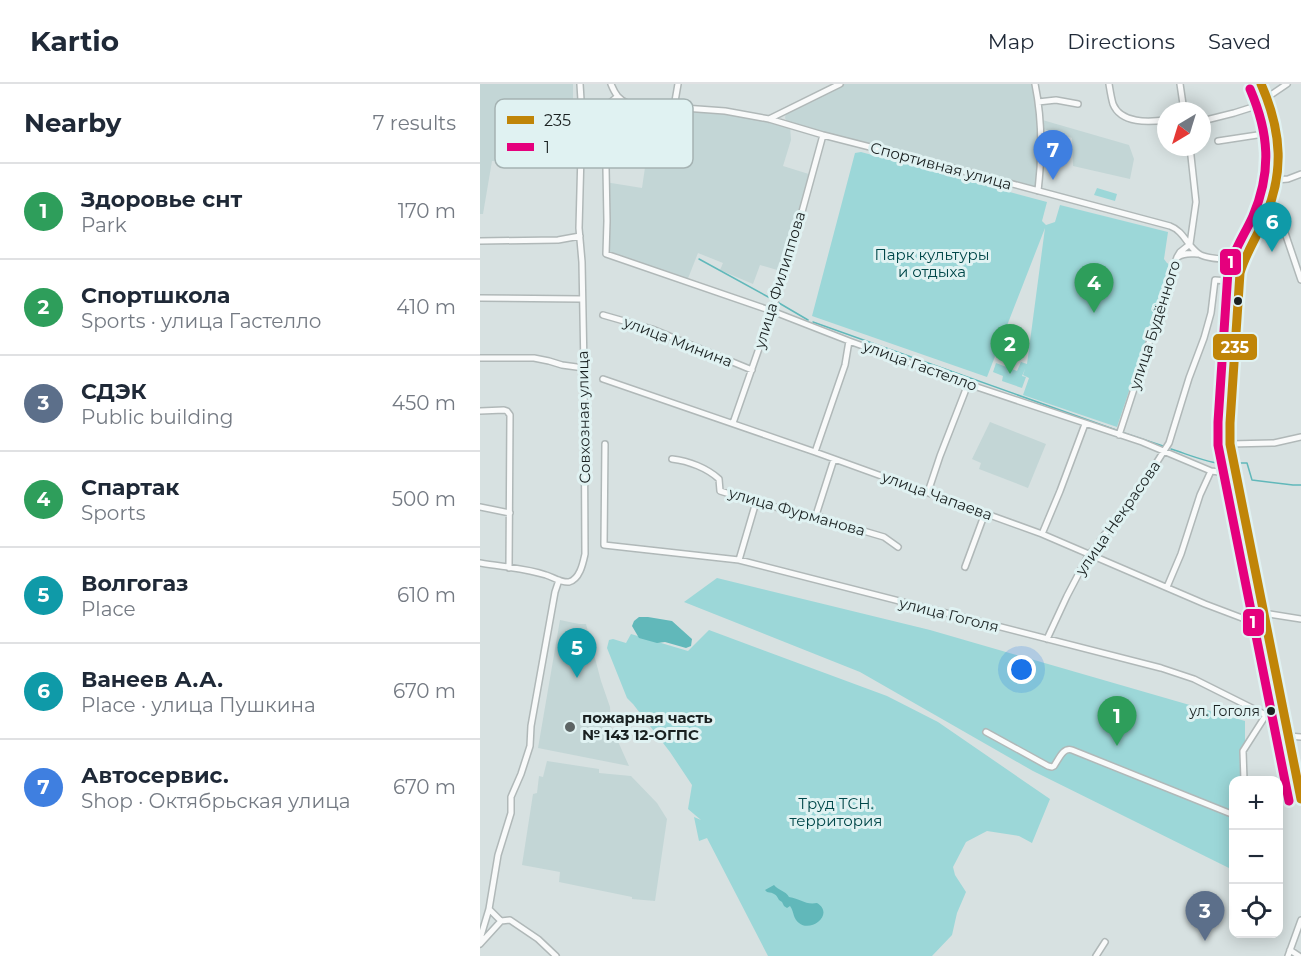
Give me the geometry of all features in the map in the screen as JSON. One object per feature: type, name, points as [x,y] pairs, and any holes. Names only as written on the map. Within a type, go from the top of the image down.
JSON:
[{"type":"street","name":"Совхозная улица","points":[[580,84],[581,99]]},
{"type":"street","points":[[611,84],[617,97]]},
{"type":"street","points":[[675,99],[678,84]]},
{"type":"street","points":[[769,119],[840,84]]},
{"type":"street","points":[[1035,84],[1038,102],[1040,177],[1038,191]]},
{"type":"street","points":[[1109,84],[1113,106],[1121,114],[1132,119],[1157,121]]},
{"type":"street","points":[[1180,84],[1183,102]]},
{"type":"street","points":[[1261,84],[1277,132],[1279,150],[1276,180],[1269,209],[1243,261],[1230,444],[1301,799]]},
{"type":"street","points":[[1211,119],[1253,107],[1287,84]]},
{"type":"street","points":[[1038,102],[1056,100],[1078,104]]},
{"type":"street","name":"Спортивная улица","points":[[693,108],[725,111],[769,119],[1179,230]]},
{"type":"street","points":[[786,112],[785,118],[790,125]]},
{"type":"street","points":[[1218,141],[1277,132]]},
{"type":"street","name":"улица Филиппова","points":[[733,423],[791,252],[823,135]]},
{"type":"street","name":"улица Будённого","points":[[1119,435],[1177,257],[1190,244],[1196,202],[1191,156]]},
{"type":"street","name":"Совхозная улица","points":[[559,580],[569,582],[576,578],[585,554],[584,368],[579,209],[580,168]]},
{"type":"street","name":"улица Гастелло","points":[[606,168],[606,254],[772,311],[968,384],[1165,451],[1211,471],[1236,474]]},
{"type":"street","points":[[1276,180],[1288,179],[1301,174]]},
{"type":"street","points":[[1269,209],[1281,221],[1301,280]]},
{"type":"street","points":[[1179,230],[1186,229],[1194,221]]},
{"type":"street","points":[[1179,230],[1199,254]]},
{"type":"street","points":[[480,241],[558,240],[580,236]]},
{"type":"street","points":[[1177,257],[1182,254],[1199,254],[1243,261]]},
{"type":"street","name":"улица Некрасова","points":[[1047,639],[1089,554],[1121,517],[1165,451],[1173,432],[1192,367],[1204,338],[1211,313],[1215,280],[1240,282]]},
{"type":"street","points":[[480,298],[581,299]]},
{"type":"street","name":"улица Минина","points":[[603,315],[639,324],[752,370]]},
{"type":"street","points":[[814,452],[845,365],[849,341]]},
{"type":"street","points":[[480,358],[534,358],[584,368]]},
{"type":"street","name":"улица Чапаева","points":[[603,379],[986,513],[1042,534],[1242,618],[1266,624]]},
{"type":"street","points":[[928,492],[968,384]]},
{"type":"street","points":[[480,411],[507,411],[510,418],[509,568]]},
{"type":"street","points":[[1042,534],[1085,424]]},
{"type":"street","points":[[1230,444],[1274,443],[1301,437]]},
{"type":"street","name":"улица Гоголя","points":[[605,444],[604,545],[739,560],[1161,668],[1185,676],[1266,715],[1276,718],[1284,717]]},
{"type":"street","name":"улица Фурманова","points":[[672,459],[712,472],[719,479],[720,491],[803,514],[816,515],[884,537],[898,547]]},
{"type":"street","points":[[816,515],[834,459]]},
{"type":"street","points":[[1167,587],[1211,471]]},
{"type":"street","points":[[739,560],[756,502]]},
{"type":"street","points":[[480,507],[510,513]]},
{"type":"street","points":[[965,567],[986,513]]},
{"type":"street","points":[[480,563],[540,573],[559,580],[532,715],[530,746],[511,797],[511,813],[498,855],[489,909],[480,942]]},
{"type":"street","points":[[1263,613],[1301,619]]},
{"type":"street","points":[[1244,776],[1243,751],[1266,715]]},
{"type":"street","points":[[986,732],[1048,766],[1054,766],[1064,750],[1068,748],[1229,812]]},
{"type":"street","points":[[1288,736],[1301,737]]},
{"type":"street","points":[[489,909],[501,921]]},
{"type":"street","points":[[480,942],[501,921],[510,920],[538,939],[556,956]]},
{"type":"street","points":[[1299,956],[1289,953],[1301,920]]},
{"type":"street","points":[[1096,956],[1105,942]]},
{"type":"shaded area","points":[[480,84],[573,84],[573,99],[495,99],[495,161],[492,161],[483,214],[480,214]]},
{"type":"shaded area","points":[[840,84],[1035,84],[1039,119],[1129,145],[1134,159],[1130,179],[1073,166],[1072,138],[1040,128],[1038,191],[790,125],[791,140],[783,166],[812,175],[784,272],[760,265],[753,284],[720,270],[723,263],[698,253],[687,281],[606,254],[605,182],[642,188],[645,168],[693,168],[693,109],[725,111],[789,124],[785,118],[786,112]]},
{"type":"shaded area","points":[[990,422],[1046,444],[1028,488],[979,469],[981,463],[972,459]]},
{"type":"shaded area","points":[[639,617],[672,621],[692,639],[691,646],[686,648],[639,638],[632,626]]},
{"type":"shaded area","points":[[560,620],[586,624],[610,707],[611,726],[629,766],[538,748]]},
{"type":"shaded area","points":[[547,761],[599,769],[599,773],[631,776],[657,803],[667,819],[655,901],[632,899],[632,897],[559,882],[560,872],[522,865],[533,794],[537,793],[539,776],[543,777]]},
{"type":"shaded area","points":[[774,885],[789,897],[806,903],[817,903],[822,907],[822,917],[809,926],[799,923],[790,906],[787,908],[776,895],[765,890]]},
{"type":"green space","name":"Парк культуры и отдыха","points":[[861,152],[1047,202],[1042,221],[1046,225],[1055,222],[1060,205],[1168,232],[1164,259],[1171,265],[1117,427],[1023,395],[1029,378],[1023,375],[1025,369],[1022,376],[1026,377],[1022,388],[1002,381],[1003,376],[993,372],[996,363],[1017,371],[1021,362],[1027,364],[1045,228],[987,377],[812,316],[855,153]]},
{"type":"green space","points":[[1097,188],[1117,194],[1115,201],[1094,195]]},
{"type":"green space","points":[[717,578],[930,630],[1245,721],[1245,776],[1229,776],[1229,868],[1033,771],[860,672],[684,602]]},
{"type":"green space","name":"Труд ТСН. территория","points":[[709,630],[887,696],[938,722],[1050,799],[1032,843],[1019,836],[987,831],[966,842],[953,867],[955,875],[966,892],[957,913],[952,935],[932,956],[768,956],[707,838],[699,841],[694,817],[701,820],[688,809],[692,785],[670,752],[627,698],[607,648],[609,640],[626,643],[631,634],[688,651]]},
{"type":"waterway","points":[[699,259],[772,299]]},
{"type":"waterway","points":[[779,303],[808,320]]},
{"type":"waterway","points":[[813,322],[1116,430]]},
{"type":"waterway","points":[[1124,433],[1163,446]]},
{"type":"waterway","points":[[1171,449],[1224,464]]},
{"type":"waterway","points":[[1239,463],[1247,463],[1252,480],[1301,485]]},
{"type":"transit line","name":"235","points":[[1261,84],[1277,136],[1278,170],[1270,204],[1240,273],[1230,444],[1301,799]]},
{"type":"transit line","name":"1","points":[[1250,89],[1261,121],[1266,152],[1265,168],[1253,216],[1228,271],[1218,445],[1289,801]]},
{"type":"place","name":"Автосервис.","points":[[1053,180]]},
{"type":"place","name":"Ванеев А.А.","points":[[1272,252]]},
{"type":"place","name":"Спартак","points":[[1094,313]]},
{"type":"place","name":"Спортшкола","points":[[1010,374]]},
{"type":"place","name":"Волгогаз","points":[[577,678]]},
{"type":"place","name":"ул. Гоголя","points":[[1271,711]]},
{"type":"place","name":"пожарная часть № 143 12-ОГПС","points":[[570,727]]},
{"type":"place","name":"Здоровье снт","points":[[1117,746]]},
{"type":"place","name":"СДЭК","points":[[1205,941]]}]
